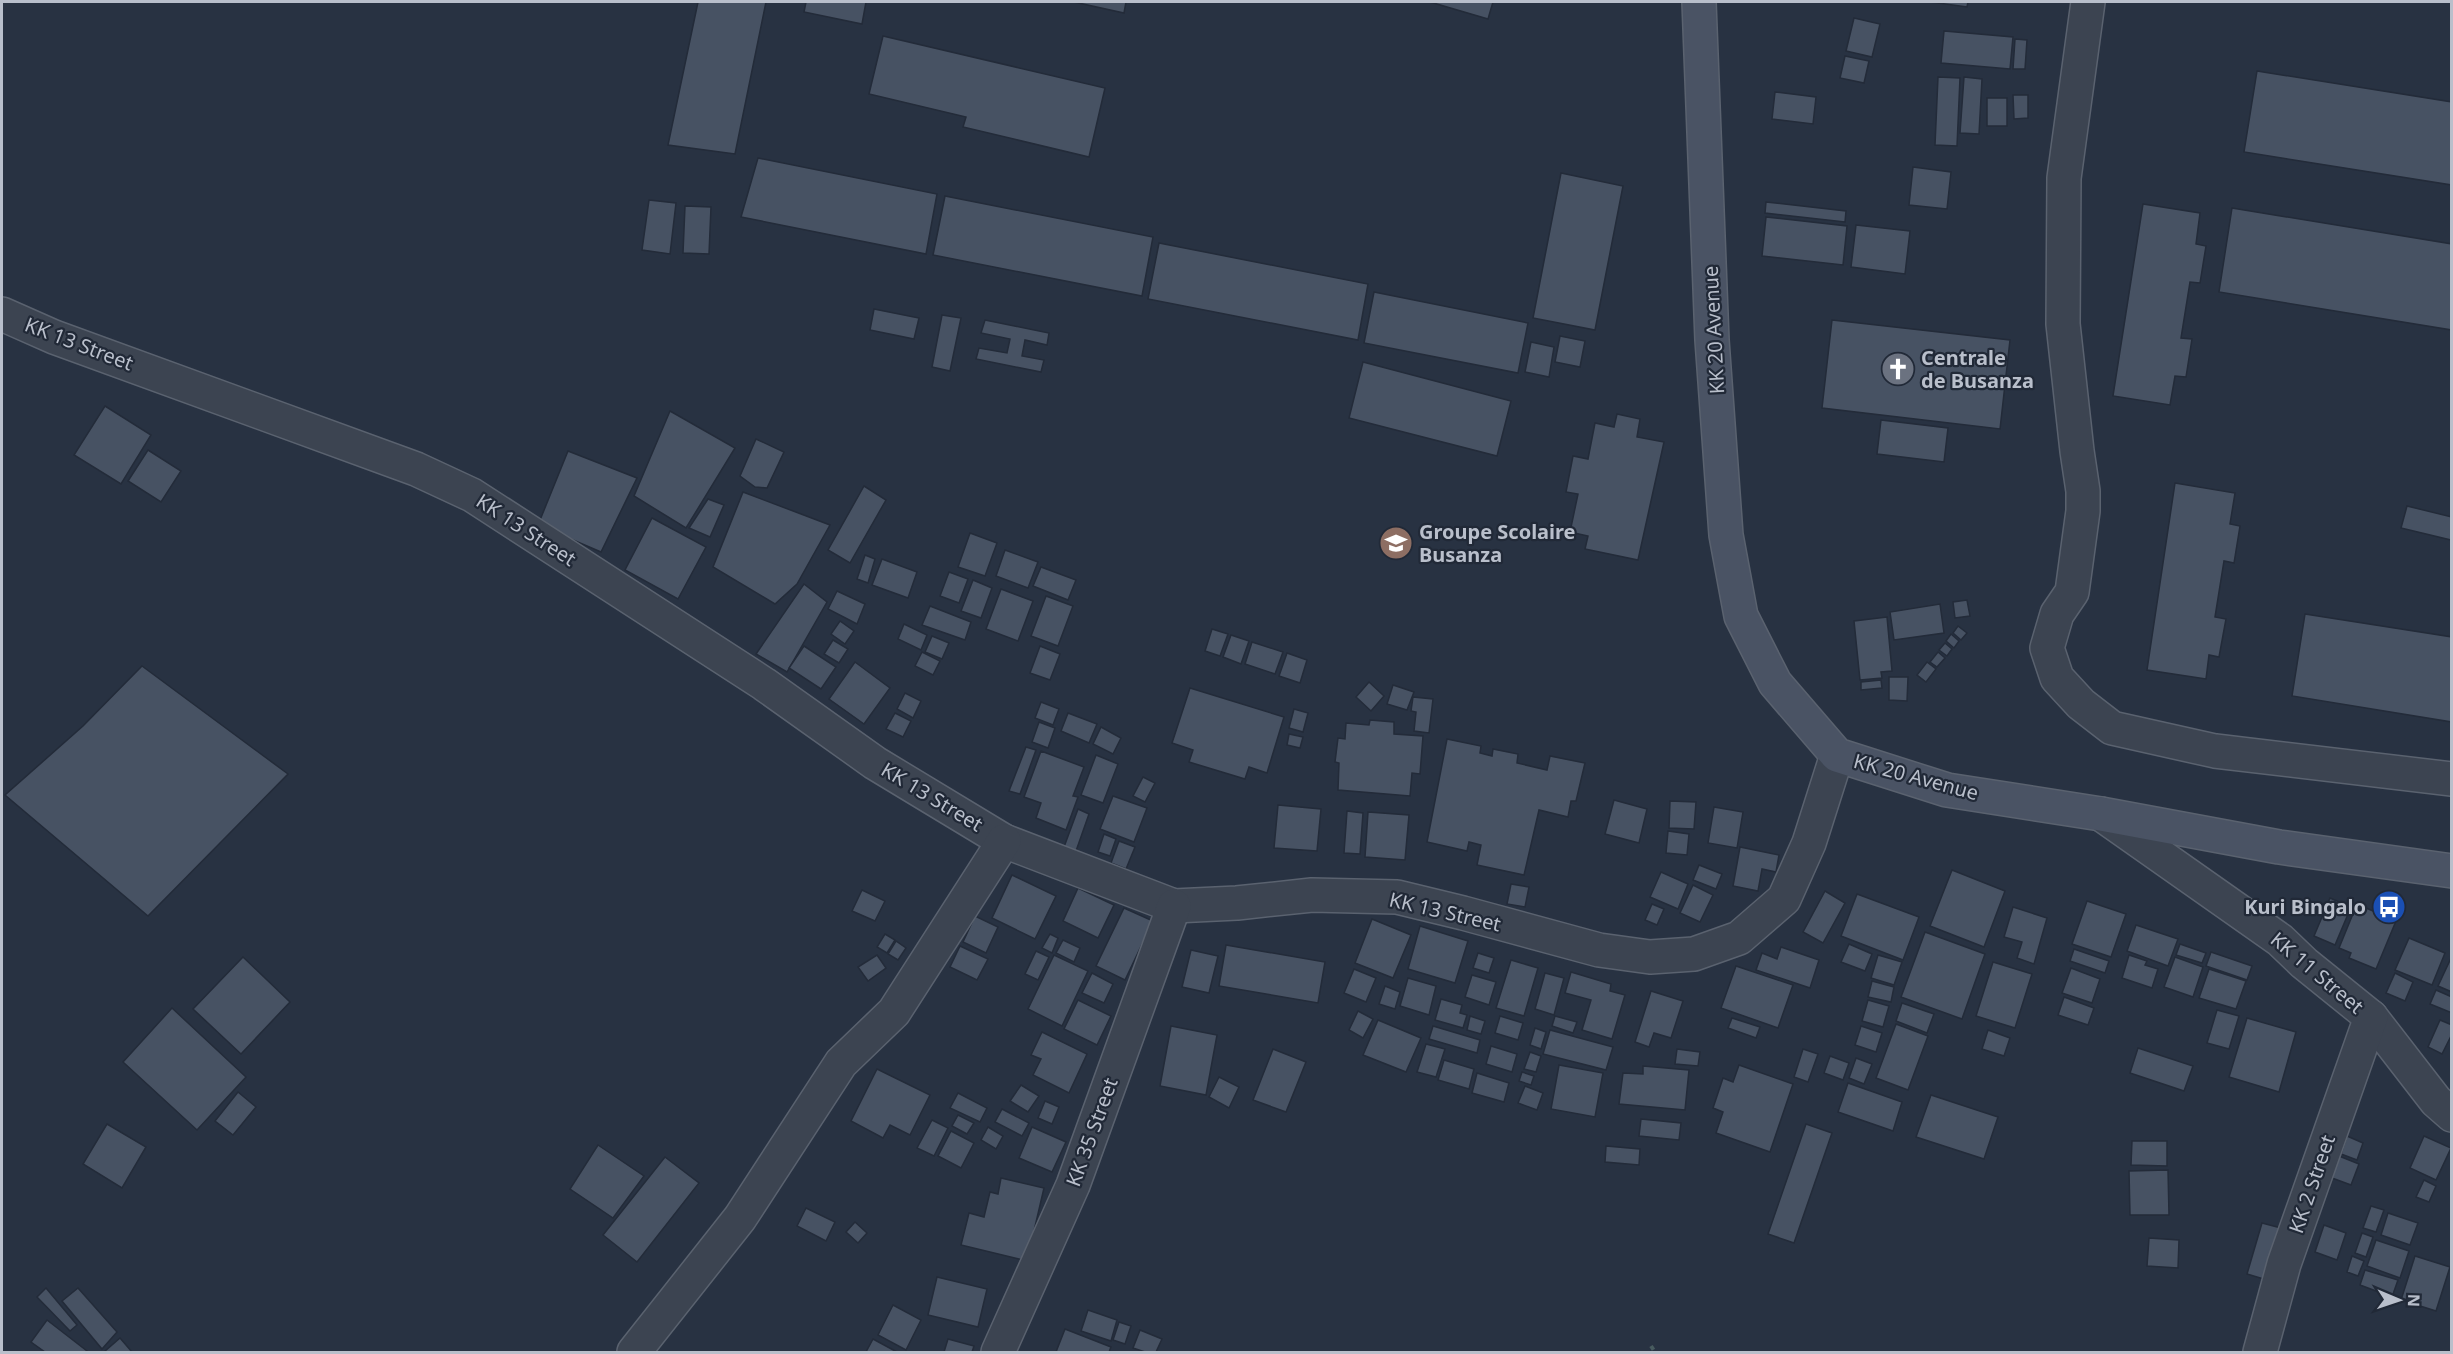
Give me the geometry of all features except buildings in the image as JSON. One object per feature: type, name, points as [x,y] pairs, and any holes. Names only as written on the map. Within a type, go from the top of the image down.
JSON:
[{"type":"main road","name":"KK 20 Avenue","points":[[1699,2],[1712,340],[1726,535],[1732,570],[1741,616],[1775,683],[1837,755],[1947,790],[2102,814],[2279,847],[2451,872]]},
{"type":"street","points":[[2088,2],[2064,178],[2063,324],[2083,491],[2083,511],[2072,592],[2057,615],[2047,648],[2057,678],[2081,704],[2112,728],[2216,751],[2451,779]]},
{"type":"street","name":"KK 13 Street","points":[[2,314],[54,337],[416,469],[472,495],[764,684],[875,763],[1004,840],[1174,906],[1237,903],[1312,894],[1397,897],[1599,951],[1650,957],[1694,954],[1739,938],[1784,899],[1809,843],[1837,755]]},
{"type":"street","name":"KK 11 Street","points":[[2102,814],[2280,940],[2371,1017],[2436,1101],[2451,1114]]},
{"type":"street","points":[[634,1353],[740,1218],[841,1063],[894,1012],[1004,840]]},
{"type":"street","name":"KK 35 Street","points":[[998,1353],[1073,1185],[1174,906]]},
{"type":"street","name":"KK 2 Street","points":[[2260,1353],[2283,1264],[2371,1017]]},
{"type":"path","points":[[1651,1346],[1655,1353]]},
{"type":"place","name":"Centrale de Busanza","points":[[1898,369]]},
{"type":"place","name":"Groupe Scolaire Busanza","points":[[1396,543]]},
{"type":"place","name":"Kuri Bingalo","points":[[2389,907]]}]
